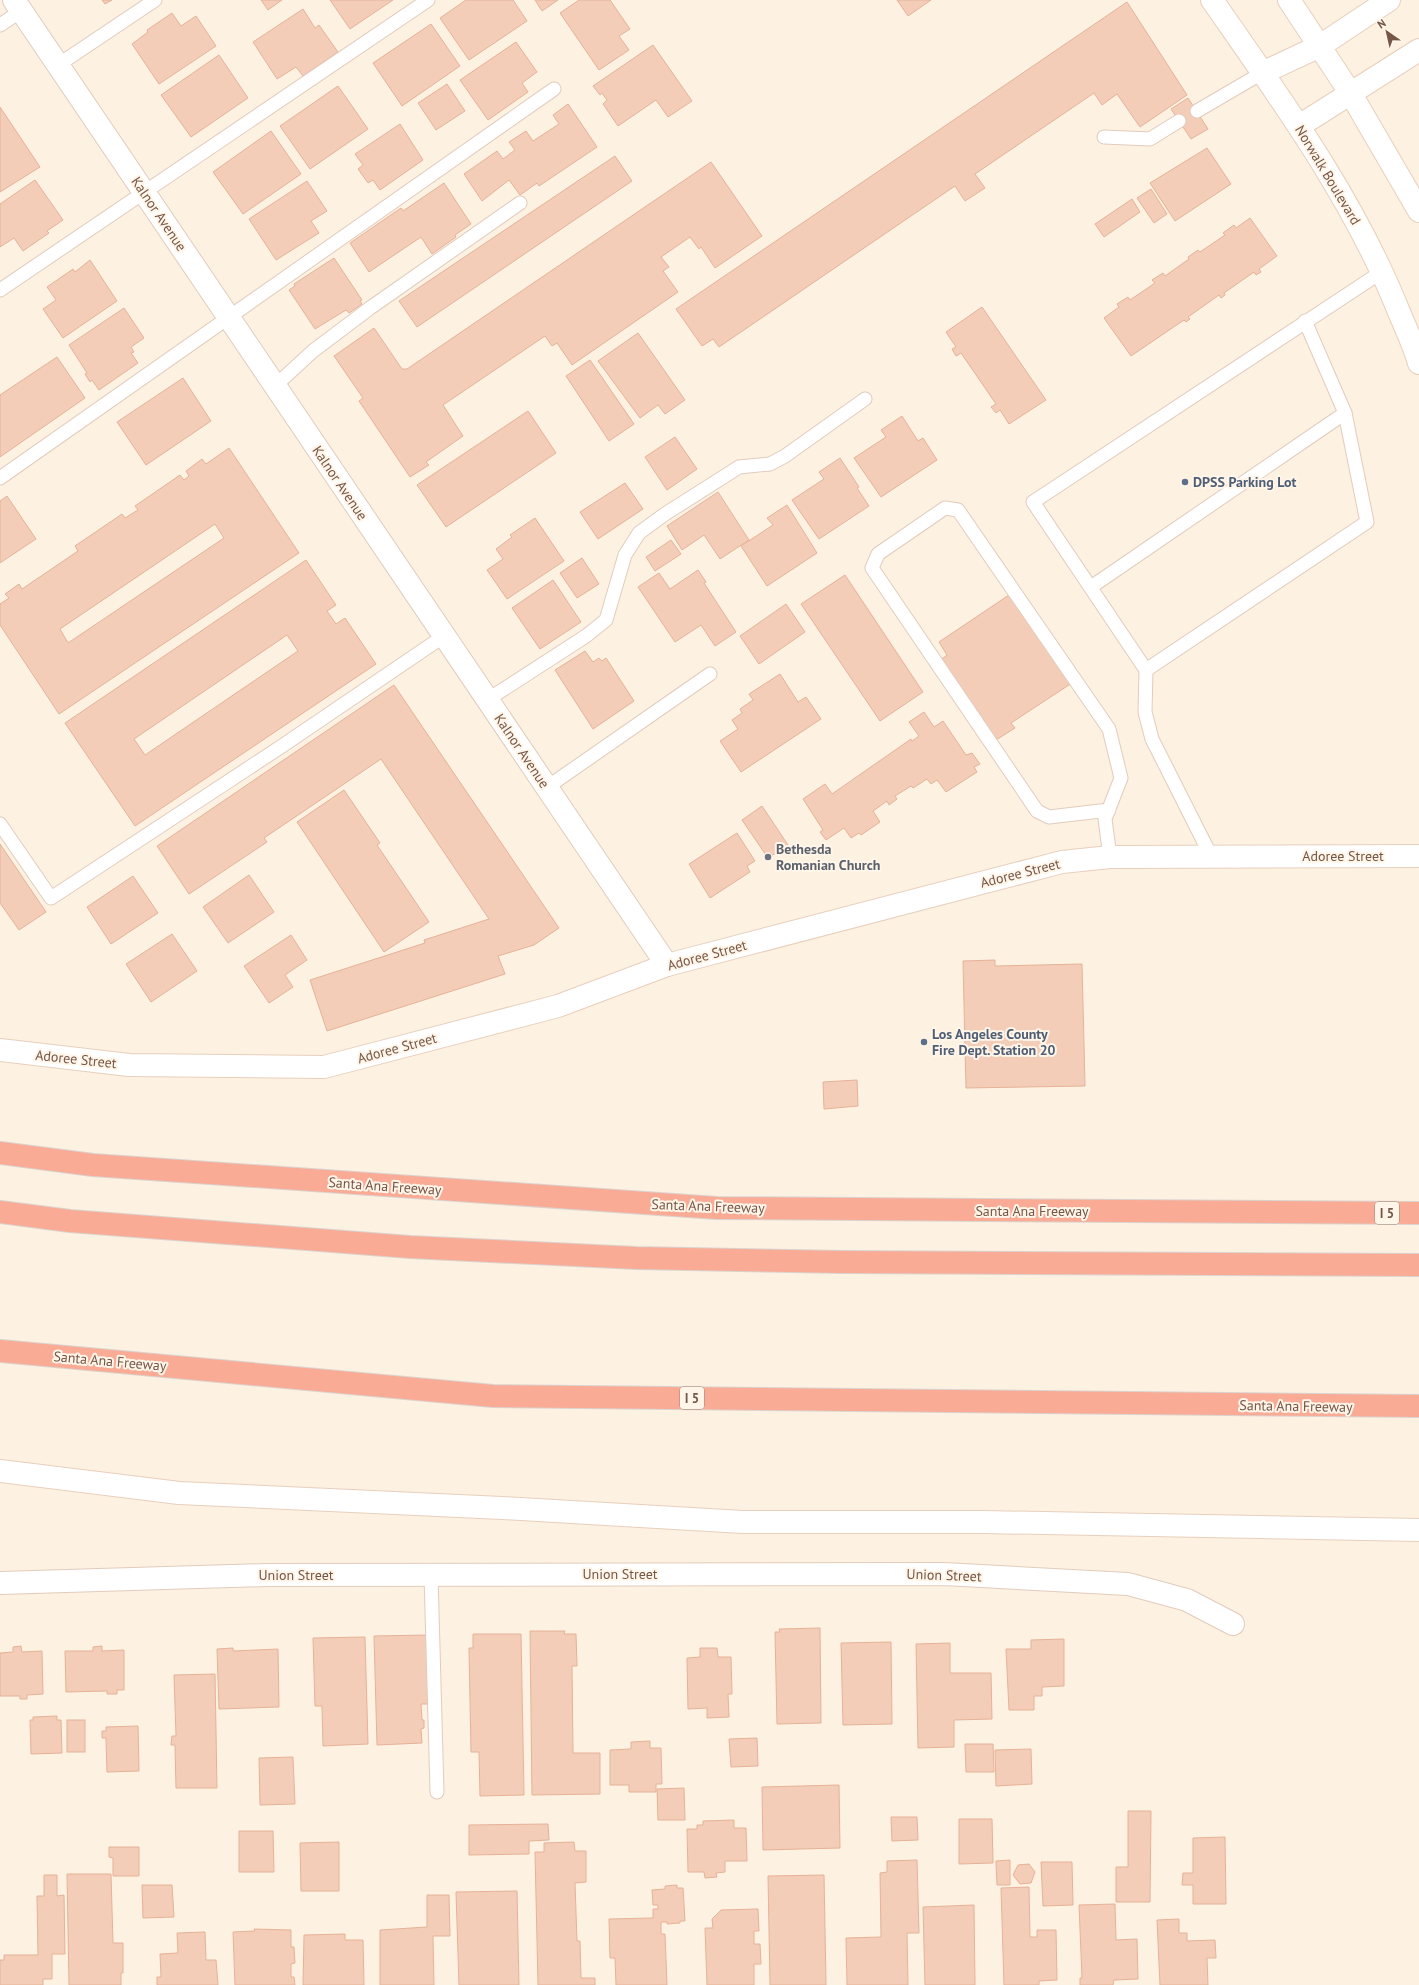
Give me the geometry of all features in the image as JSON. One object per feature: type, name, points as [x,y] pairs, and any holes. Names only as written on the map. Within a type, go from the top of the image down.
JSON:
[{"type":"highway","name":"Santa Ana Freeway","points":[[0,1153],[93,1165],[717,1208],[1356,1214],[1419,1213]]},
{"type":"highway","points":[[0,1212],[78,1222],[410,1247],[636,1258],[851,1262],[1419,1265]]},
{"type":"highway","name":"Santa Ana Freeway","points":[[0,1351],[492,1396],[1419,1406]]},
{"type":"main road","name":"Norwalk Boulevard","points":[[1212,0],[1299,126],[1366,236],[1383,271],[1419,363]]},
{"type":"main road","points":[[1288,0],[1351,94],[1419,211]]},
{"type":"main road","points":[[1262,73],[1320,46],[1389,0]]},
{"type":"main road","name":"Kalnor Avenue","points":[[18,5],[667,965]]},
{"type":"main road","points":[[1299,126],[1419,50]]},
{"type":"main road","name":"Adoree Street","points":[[0,1050],[129,1065],[324,1067],[558,1006],[667,965],[1062,862],[1110,857],[1419,856]]},
{"type":"main road","points":[[0,1471],[179,1493],[743,1522],[982,1522],[1419,1530]]},
{"type":"main road","name":"Union Street","points":[[0,1583],[267,1575],[944,1574],[1128,1584],[1187,1600],[1233,1624]]},
{"type":"lane","points":[[58,65],[155,0]]},
{"type":"lane","points":[[0,290],[428,0]]},
{"type":"lane","points":[[0,25],[18,5]]},
{"type":"lane","points":[[1197,111],[1262,73]]},
{"type":"lane","points":[[0,478],[554,89]]},
{"type":"lane","points":[[1104,137],[1150,139],[1179,121]]},
{"type":"lane","points":[[275,386],[313,351],[370,308],[520,203]]},
{"type":"lane","points":[[1211,856],[1152,739],[1145,712],[1146,670],[1033,502],[1305,321],[1383,271]]},
{"type":"lane","points":[[1146,670],[1367,522],[1345,413],[1305,321]]},
{"type":"lane","points":[[487,700],[586,636],[606,620],[625,555],[639,533],[665,514],[738,467],[770,464],[785,456],[865,399]]},
{"type":"lane","points":[[1091,587],[1345,413]]},
{"type":"lane","points":[[1109,810],[1049,817],[1037,811],[872,568],[878,554],[945,508],[958,510],[1109,729],[1121,778],[1109,810],[1105,819],[1110,857]]},
{"type":"lane","points":[[0,824],[51,898],[282,746],[444,636]]},
{"type":"lane","points":[[546,788],[710,674]]},
{"type":"lane","points":[[431,1575],[437,1792]]},
{"type":"building","points":[[102,0],[112,0],[105,4]]},
{"type":"building","points":[[261,0],[282,0],[268,10]]},
{"type":"building","points":[[330,0],[393,0],[350,29]]},
{"type":"building","points":[[466,0],[513,0],[527,21],[469,60],[440,18]]},
{"type":"building","points":[[535,0],[558,0],[542,11]]},
{"type":"building","points":[[579,0],[610,0],[630,29],[619,36],[629,50],[599,70],[560,13]]},
{"type":"building","points":[[897,0],[931,0],[908,16]]},
{"type":"building","points":[[1127,2],[1187,95],[1140,127],[1117,94],[1102,105],[1094,93],[975,174],[985,188],[965,201],[955,186],[719,347],[713,339],[702,346],[676,309]]},
{"type":"building","points":[[303,9],[315,28],[319,25],[338,52],[303,76],[296,67],[277,79],[253,42]]},
{"type":"building","points":[[172,13],[181,26],[196,16],[216,46],[159,84],[132,44],[148,32],[147,30]]},
{"type":"building","points":[[431,24],[460,66],[402,106],[373,63]]},
{"type":"building","points":[[516,42],[537,72],[522,83],[528,92],[488,120],[460,80]]},
{"type":"building","points":[[653,45],[692,101],[668,117],[656,100],[618,126],[603,104],[607,100],[602,93],[600,95],[593,86]]},
{"type":"building","points":[[219,55],[248,98],[191,137],[161,95]]},
{"type":"building","points":[[447,84],[465,111],[436,130],[418,103]]},
{"type":"building","points":[[338,86],[368,129],[310,169],[280,126]]},
{"type":"building","points":[[1188,98],[1208,129],[1191,139],[1171,109]]},
{"type":"building","points":[[568,104],[597,147],[539,186],[537,183],[520,195],[509,180],[482,201],[464,174],[497,151],[503,159],[515,150],[509,142],[526,131],[533,141],[559,124],[553,115]]},
{"type":"building","points":[[0,107],[40,167],[0,192]]},
{"type":"building","points":[[400,124],[423,160],[380,190],[373,180],[368,183],[358,169],[363,165],[355,154]]},
{"type":"building","points":[[271,131],[301,174],[243,214],[213,172]]},
{"type":"building","points":[[1207,148],[1231,184],[1175,221],[1150,183]]},
{"type":"building","points":[[615,156],[632,181],[417,327],[399,301]]},
{"type":"building","points":[[711,162],[762,236],[715,268],[701,247],[699,249],[690,237],[661,257],[669,267],[663,271],[678,292],[572,365],[557,343],[552,346],[545,336],[443,405],[463,436],[426,462],[429,465],[410,477],[359,401],[363,398],[334,356],[374,328],[402,369],[407,369]]},
{"type":"building","points":[[35,180],[63,220],[47,231],[49,233],[23,251],[14,238],[0,247],[0,204]]},
{"type":"building","points":[[307,181],[327,211],[311,221],[319,233],[276,260],[249,219]]},
{"type":"building","points":[[444,183],[471,224],[432,254],[421,237],[369,272],[350,243],[401,208],[403,211]]},
{"type":"building","points":[[1151,189],[1167,214],[1154,223],[1137,198]]},
{"type":"building","points":[[1132,199],[1140,212],[1104,237],[1095,224]]},
{"type":"building","points":[[1250,218],[1277,256],[1259,269],[1261,272],[1256,275],[1254,272],[1224,293],[1225,295],[1221,298],[1219,295],[1188,317],[1190,319],[1186,322],[1184,320],[1131,356],[1104,318],[1119,307],[1117,304],[1128,297],[1130,300],[1155,283],[1152,280],[1163,273],[1165,276],[1189,259],[1188,257],[1198,250],[1200,252],[1225,235],[1223,233],[1234,225],[1236,228]]},
{"type":"building","points":[[334,258],[362,300],[360,301],[362,304],[349,313],[346,310],[315,329],[289,290],[295,286],[294,284]]},
{"type":"building","points":[[90,260],[117,301],[63,338],[43,309],[56,300],[47,287],[73,269],[75,272]]},
{"type":"building","points":[[982,307],[1046,400],[1009,424],[1000,410],[996,413],[991,407],[996,404],[961,353],[956,356],[952,349],[956,347],[946,332]]},
{"type":"building","points":[[124,308],[144,338],[131,347],[134,352],[131,353],[138,363],[99,390],[92,380],[90,382],[85,374],[87,373],[69,345]]},
{"type":"building","points":[[638,333],[685,400],[665,414],[658,405],[640,418],[598,361]]},
{"type":"building","points":[[57,357],[85,398],[0,457],[0,395]]},
{"type":"building","points":[[590,360],[634,424],[609,441],[566,376]]},
{"type":"building","points":[[183,378],[211,421],[146,465],[117,422]]},
{"type":"building","points":[[528,411],[556,453],[446,527],[417,485]]},
{"type":"building","points":[[902,416],[918,441],[923,438],[937,460],[881,497],[854,458],[886,437],[881,430]]},
{"type":"building","points":[[675,437],[697,469],[667,490],[645,457]]},
{"type":"building","points":[[229,448],[299,553],[59,714],[0,625],[0,604],[9,598],[5,594],[19,584],[22,589],[78,551],[75,546],[122,514],[125,518],[138,510],[135,506],[180,475],[184,480],[189,476],[186,471],[202,459],[206,464]],"holes":[[[215,524],[224,538],[68,643],[60,629]]]},
{"type":"building","points":[[840,458],[859,487],[857,488],[869,506],[819,539],[792,500],[824,479],[819,472]]},
{"type":"building","points":[[625,483],[643,509],[598,539],[580,512]]},
{"type":"building","points":[[718,492],[749,540],[720,559],[704,535],[682,550],[667,526]]},
{"type":"building","points":[[7,496],[36,539],[0,563],[0,501]]},
{"type":"building","points":[[787,505],[817,553],[767,586],[741,546],[773,525],[767,518]]},
{"type":"building","points":[[535,518],[564,561],[507,599],[487,570],[503,559],[496,549],[512,537],[510,535]]},
{"type":"building","points":[[671,540],[681,554],[655,571],[646,557]]},
{"type":"building","points":[[582,558],[599,584],[577,598],[560,573]]},
{"type":"building","points":[[306,560],[336,605],[327,611],[336,624],[345,618],[376,664],[135,826],[65,723]],"holes":[[[287,635],[298,651],[145,755],[134,739]]]},
{"type":"building","points":[[698,570],[706,582],[704,583],[736,632],[715,646],[701,625],[675,642],[638,587],[659,573],[670,589]]},
{"type":"building","points":[[845,575],[923,692],[880,721],[801,604]]},
{"type":"building","points":[[553,580],[581,622],[540,649],[512,608]]},
{"type":"building","points":[[1009,595],[1075,681],[1011,723],[1015,728],[996,740],[942,659],[947,655],[939,642]]},
{"type":"building","points":[[786,604],[805,632],[759,664],[740,636]]},
{"type":"building","points":[[585,651],[593,662],[599,658],[602,661],[606,658],[634,701],[593,729],[555,670]]},
{"type":"building","points":[[780,674],[798,702],[806,697],[821,719],[741,772],[720,741],[738,729],[732,720],[742,713],[740,709],[753,700],[749,694]]},
{"type":"building","points":[[394,685],[559,928],[534,945],[498,956],[505,974],[327,1031],[310,980],[425,943],[424,940],[489,919],[381,759],[264,838],[267,842],[189,894],[157,846]]},
{"type":"building","points":[[924,712],[934,727],[943,721],[966,755],[972,753],[980,764],[974,767],[977,772],[946,792],[937,780],[931,784],[927,779],[913,788],[911,786],[895,796],[897,799],[889,805],[887,801],[873,811],[880,822],[861,835],[859,833],[851,838],[844,828],[826,840],[820,832],[823,830],[803,799],[825,784],[832,794],[911,739],[912,741],[919,736],[909,722]]},
{"type":"building","points":[[344,790],[380,843],[377,845],[429,922],[384,952],[297,822]]},
{"type":"building","points":[[762,806],[788,845],[768,858],[742,820]]},
{"type":"building","points":[[737,833],[755,861],[747,866],[750,872],[710,898],[689,864]]},
{"type":"building","points":[[0,844],[46,912],[19,930],[0,903]]},
{"type":"building","points":[[249,875],[274,912],[228,943],[203,907]]},
{"type":"building","points":[[133,876],[158,913],[111,944],[87,907]]},
{"type":"building","points":[[172,934],[197,971],[151,1002],[126,964]]},
{"type":"building","points":[[291,935],[307,960],[285,975],[293,987],[269,1003],[244,966]]},
{"type":"building","points":[[995,960],[995,966],[1082,964],[1085,1086],[966,1088],[963,961]]},
{"type":"building","points":[[857,1080],[858,1106],[824,1109],[823,1082]]},
{"type":"building","points":[[820,1628],[821,1723],[777,1724],[775,1632],[780,1632],[779,1629]]},
{"type":"building","points":[[530,1631],[565,1631],[564,1634],[576,1634],[577,1666],[572,1666],[573,1753],[600,1753],[600,1794],[532,1795]]},
{"type":"building","points":[[473,1634],[521,1634],[524,1795],[480,1796],[479,1752],[471,1752],[469,1648],[473,1648]]},
{"type":"building","points":[[428,1635],[429,1704],[421,1704],[422,1720],[424,1720],[424,1728],[421,1729],[422,1743],[377,1745],[374,1636]]},
{"type":"building","points":[[365,1637],[368,1744],[323,1746],[322,1706],[315,1706],[313,1638]]},
{"type":"building","points":[[1064,1639],[1064,1686],[1042,1687],[1042,1696],[1034,1696],[1034,1710],[1009,1710],[1006,1649],[1031,1649],[1031,1640]]},
{"type":"building","points":[[891,1642],[892,1724],[843,1725],[841,1643]]},
{"type":"building","points":[[950,1643],[950,1673],[991,1673],[992,1719],[954,1720],[954,1747],[918,1748],[916,1644]]},
{"type":"building","points":[[21,1646],[22,1652],[42,1651],[43,1694],[27,1695],[27,1699],[20,1699],[20,1696],[0,1696],[0,1653],[13,1652],[13,1647]]},
{"type":"building","points":[[102,1646],[102,1651],[124,1650],[124,1690],[117,1690],[117,1694],[107,1694],[107,1691],[66,1692],[65,1651],[93,1651],[93,1647]]},
{"type":"building","points":[[233,1648],[233,1651],[278,1649],[279,1707],[219,1709],[217,1649]]},
{"type":"building","points":[[700,1648],[717,1648],[718,1657],[731,1657],[732,1694],[728,1694],[729,1717],[707,1718],[707,1708],[688,1709],[687,1658],[700,1657]]},
{"type":"building","points":[[215,1674],[217,1788],[176,1788],[175,1745],[171,1745],[172,1736],[176,1736],[174,1675]]},
{"type":"building","points":[[57,1716],[57,1720],[61,1720],[62,1753],[31,1754],[30,1720],[33,1720],[33,1717]]},
{"type":"building","points":[[67,1720],[85,1720],[85,1752],[67,1752]]},
{"type":"building","points":[[138,1726],[139,1771],[107,1772],[106,1738],[102,1738],[102,1731],[106,1731],[106,1727]]},
{"type":"building","points":[[757,1738],[758,1766],[731,1767],[729,1739]]},
{"type":"building","points":[[650,1741],[650,1748],[661,1748],[662,1784],[656,1784],[656,1792],[629,1792],[629,1785],[610,1785],[610,1750],[631,1749],[631,1742]]},
{"type":"building","points":[[965,1744],[993,1744],[994,1772],[966,1772]]},
{"type":"building","points":[[1031,1749],[1032,1784],[996,1786],[995,1750]]},
{"type":"building","points":[[293,1757],[295,1804],[260,1805],[259,1758]]},
{"type":"building","points":[[839,1785],[840,1848],[763,1850],[762,1787]]},
{"type":"building","points":[[684,1788],[685,1820],[658,1820],[657,1789]]},
{"type":"building","points":[[1128,1811],[1151,1811],[1150,1902],[1116,1902],[1116,1867],[1128,1867]]},
{"type":"building","points":[[891,1817],[917,1817],[918,1840],[892,1841]]},
{"type":"building","points":[[959,1819],[992,1819],[993,1863],[959,1864]]},
{"type":"building","points":[[734,1820],[734,1828],[746,1828],[747,1861],[725,1861],[725,1872],[716,1873],[717,1877],[705,1878],[704,1872],[688,1872],[687,1829],[697,1829],[697,1825],[703,1825],[703,1821]]},
{"type":"building","points":[[548,1824],[549,1840],[529,1841],[529,1854],[469,1855],[469,1825]]},
{"type":"building","points":[[239,1831],[273,1831],[274,1872],[239,1872]]},
{"type":"building","points":[[1225,1837],[1226,1904],[1193,1904],[1193,1885],[1182,1885],[1183,1873],[1193,1873],[1193,1838]]},
{"type":"building","points":[[339,1842],[339,1891],[301,1891],[300,1843]]},
{"type":"building","points":[[574,1842],[575,1851],[586,1851],[586,1882],[575,1883],[577,1941],[580,1941],[581,1978],[595,1978],[595,1985],[538,1985],[535,1852],[544,1852],[544,1843]]},
{"type":"building","points":[[109,1847],[139,1847],[139,1876],[113,1876],[113,1858],[109,1857]]},
{"type":"building","points":[[917,1860],[919,1933],[907,1933],[908,1985],[847,1985],[846,1938],[881,1937],[880,1873],[887,1872],[887,1861]]},
{"type":"building","points":[[1010,1860],[1010,1885],[997,1885],[996,1861]]},
{"type":"building","points":[[1041,1862],[1072,1862],[1073,1905],[1043,1906]]},
{"type":"building","points":[[1029,1864],[1035,1872],[1031,1883],[1020,1884],[1013,1875],[1018,1865]]},
{"type":"building","points":[[67,1874],[111,1874],[113,1943],[123,1943],[123,1973],[121,1973],[121,1985],[69,1985]]},
{"type":"building","points":[[44,1875],[57,1875],[57,1896],[64,1895],[65,1954],[52,1954],[52,1979],[43,1979],[43,1985],[0,1985],[0,1960],[4,1960],[4,1955],[38,1955],[37,1896],[44,1896]]},
{"type":"building","points":[[824,1875],[826,1985],[770,1985],[768,1876]]},
{"type":"building","points":[[142,1885],[172,1885],[174,1917],[143,1918]]},
{"type":"building","points":[[677,1885],[677,1888],[683,1888],[685,1921],[667,1924],[667,1922],[661,1922],[661,1934],[665,1934],[667,1985],[616,1985],[615,1958],[610,1958],[609,1919],[653,1918],[653,1909],[658,1909],[658,1905],[653,1905],[652,1890],[665,1889],[665,1886]]},
{"type":"building","points":[[1029,1887],[1030,1937],[1037,1937],[1037,1930],[1056,1930],[1057,1980],[1039,1981],[1039,1985],[1004,1985],[1001,1888]]},
{"type":"building","points":[[517,1891],[519,1985],[459,1985],[456,1892]]},
{"type":"building","points":[[427,1895],[449,1895],[450,1936],[433,1936],[434,1985],[380,1985],[380,1930],[427,1927]]},
{"type":"building","points":[[1115,1904],[1116,1940],[1137,1939],[1138,1979],[1114,1980],[1113,1985],[1080,1985],[1080,1978],[1082,1978],[1079,1905]]},
{"type":"building","points":[[974,1905],[975,1985],[925,1985],[923,1907]]},
{"type":"building","points":[[758,1909],[759,1931],[754,1931],[754,1944],[760,1944],[761,1964],[754,1964],[754,1985],[707,1985],[705,1928],[713,1928],[712,1919],[721,1910]]},
{"type":"building","points":[[1179,1919],[1179,1933],[1187,1933],[1187,1941],[1215,1940],[1216,1958],[1207,1958],[1208,1985],[1160,1985],[1157,1920]]},
{"type":"building","points":[[254,1929],[291,1930],[291,1947],[294,1947],[295,1963],[291,1964],[291,1977],[294,1977],[295,1985],[235,1985],[233,1932],[255,1931]]},
{"type":"building","points":[[205,1932],[206,1960],[216,1960],[218,1985],[157,1985],[157,1977],[161,1977],[160,1954],[178,1953],[177,1933]]},
{"type":"building","points":[[345,1934],[345,1940],[363,1940],[364,1985],[303,1985],[304,1935]]},
{"type":"place","name":"DPSS Parking Lot","points":[[1185,482]]},
{"type":"place","name":"Bethesda Romanian Church","points":[[768,857]]},
{"type":"place","name":"Los Angeles County Fire Dept. Station 20","points":[[924,1042]]}]
